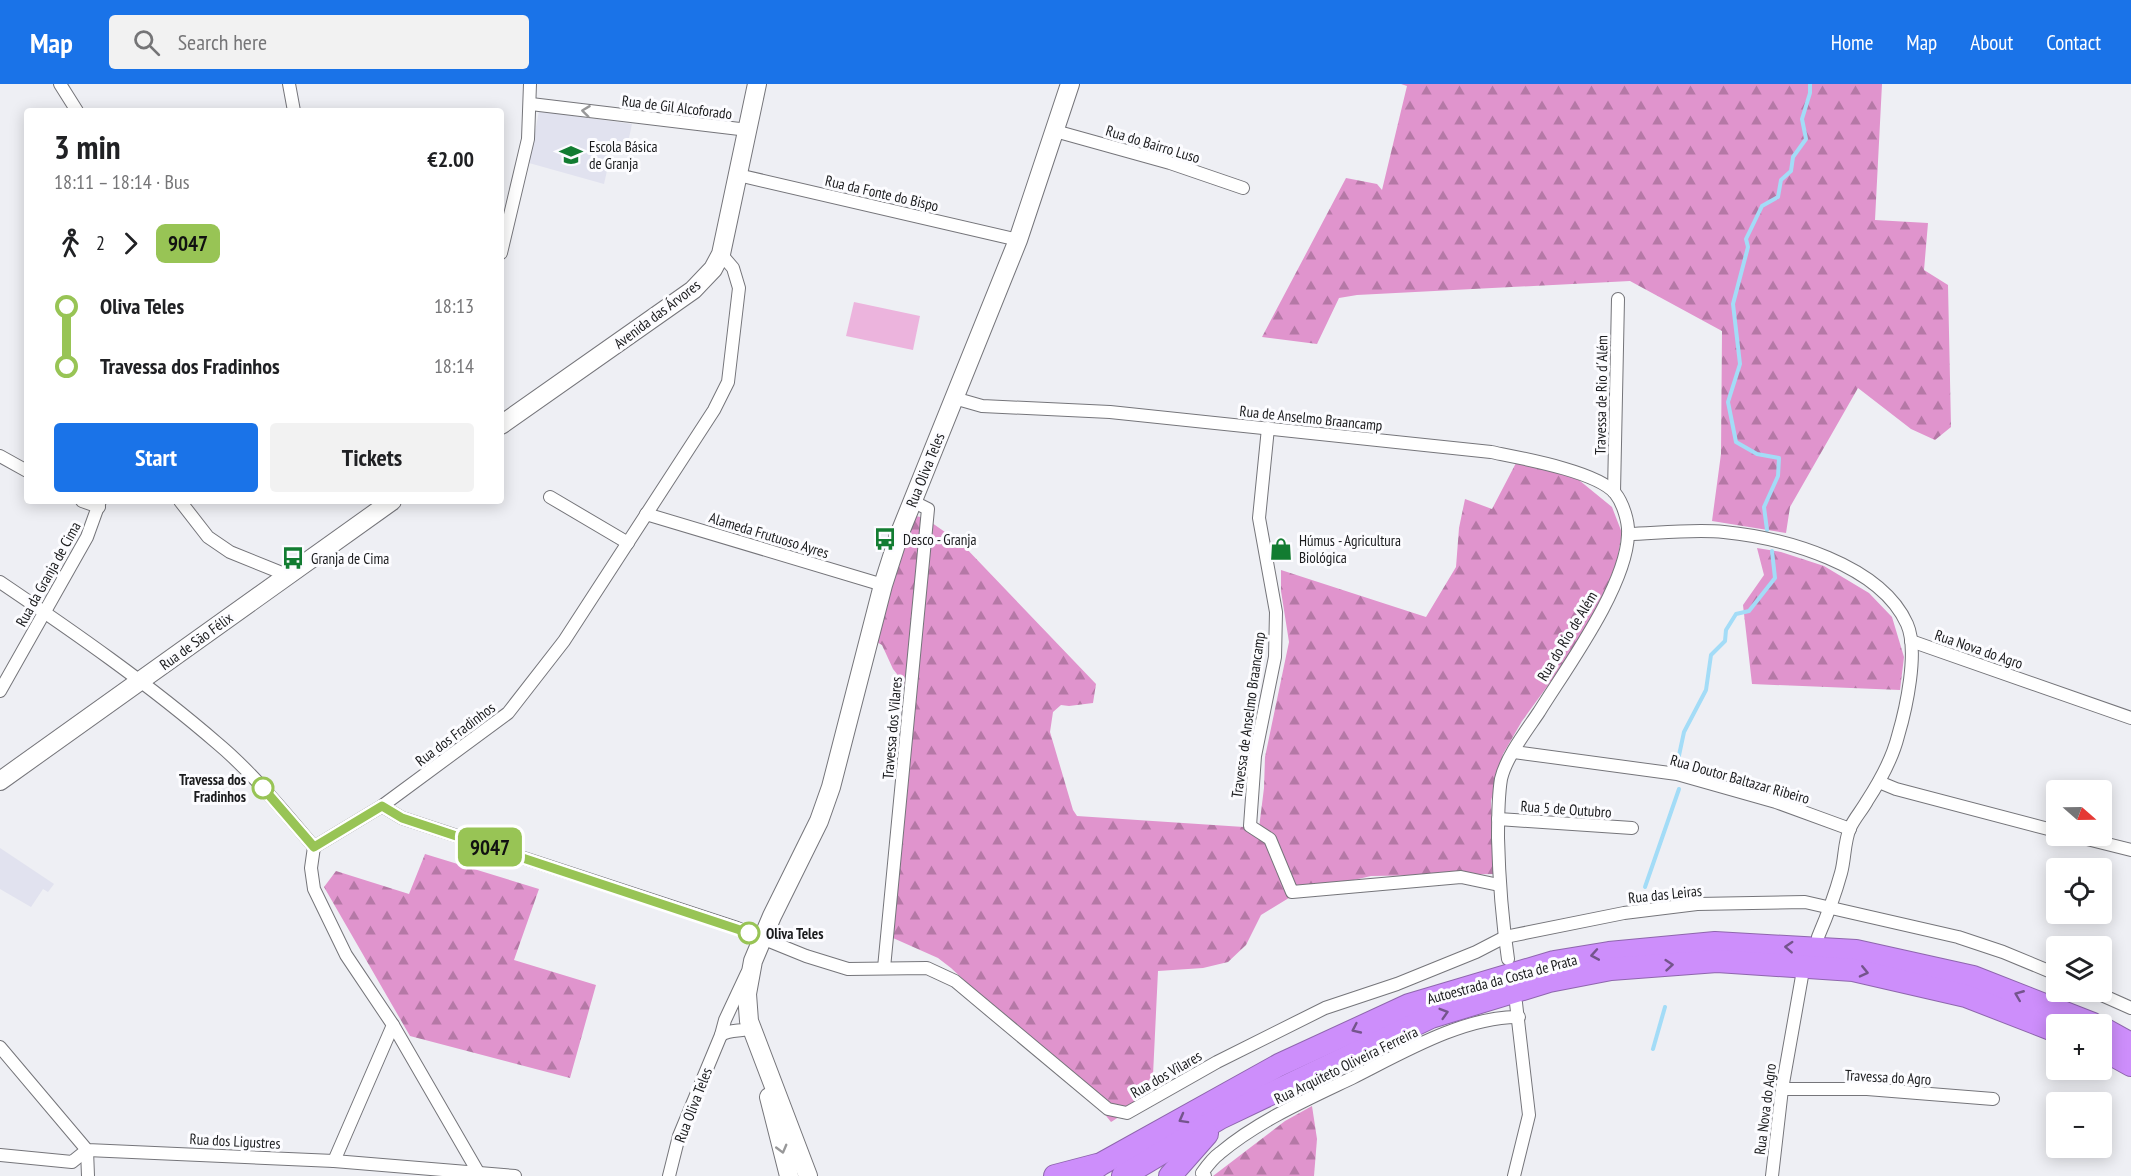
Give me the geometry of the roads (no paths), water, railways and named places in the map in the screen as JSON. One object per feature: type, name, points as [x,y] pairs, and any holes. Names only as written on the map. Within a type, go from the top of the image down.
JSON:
[{"type":"highway","name":"Autoestrada da Costa de Prata","points":[[1055,1176],[1093,1170],[1279,1065],[1410,1005],[1554,963],[1609,953],[1715,943],[1856,951],[1973,977],[2067,1014]]},
{"type":"highway","name":"Autoestrada da Costa de Prata","points":[[1123,1176],[1220,1118],[1431,1017],[1549,981],[1611,969],[1717,961],[1853,970],[1966,996],[2046,1027]]},
{"type":"highway","points":[[2112,1034],[2131,1044]]},
{"type":"highway","points":[[2112,1055],[2131,1065]]},
{"type":"highway","points":[[1170,1176],[1220,1118]]},
{"type":"main road","name":"Avenida das Árvores","points":[[504,423],[693,290],[713,269],[721,254],[757,84]]},
{"type":"main road","name":"Rua Oliva Teles","points":[[789,1176],[759,1051],[750,1023],[747,994],[753,961],[819,821],[831,787],[883,585],[912,501],[1018,240],[1070,84]]},
{"type":"main road","name":"Rua de São Félix","points":[[0,781],[388,504]]},
{"type":"main road","name":"Rua Oliva Teles","points":[[759,1051],[789,1122],[808,1176]]},
{"type":"street","points":[[60,84],[76,108]]},
{"type":"street","points":[[289,84],[293,108]]},
{"type":"street","points":[[505,218],[528,139],[530,84]]},
{"type":"street","name":"Rua de Gil Alcoforado","points":[[531,104],[748,130]]},
{"type":"street","name":"Rua do Bairro Luso","points":[[1055,131],[1170,163],[1242,188]]},
{"type":"street","name":"Rua da Fonte do Bispo","points":[[738,175],[1018,240]]},
{"type":"street","name":"Rua dos Fradinhos","points":[[314,847],[382,806],[508,713],[564,641],[714,410],[728,382],[739,288],[733,268],[721,254]]},
{"type":"street","name":"Travessa de Rio d´Além","points":[[1614,492],[1618,299]]},
{"type":"street","name":"Rua de Anselmo Braancamp","points":[[954,398],[982,406],[1110,412],[1491,452],[1547,464],[1591,477],[1614,492]]},
{"type":"street","name":"Travessa de Anselmo Braancamp","points":[[1268,428],[1259,518],[1276,612],[1275,657],[1255,756],[1250,826],[1270,839],[1292,892],[1461,877],[1499,885]]},
{"type":"street","points":[[0,456],[24,469]]},
{"type":"street","points":[[1614,492],[1623,509],[1628,534],[1722,531],[1768,539],[1829,557],[1869,579],[1886,596],[1907,626],[1911,641]]},
{"type":"street","points":[[550,497],[628,543]]},
{"type":"street","name":"Travessa dos Vilares","points":[[884,968],[928,509],[912,501]]},
{"type":"street","name":"Rua da Granja de Cima","points":[[0,691],[87,537],[99,504]]},
{"type":"street","points":[[182,504],[208,537],[230,552],[287,575]]},
{"type":"street","name":"Alameda Frutuoso Ayres","points":[[646,513],[883,585]]},
{"type":"street","name":"Rua do Rio de Além","points":[[1508,959],[1499,885],[1498,819],[1502,777],[1514,752],[1602,611],[1623,564],[1628,534]]},
{"type":"street","points":[[0,582],[140,682],[218,743],[253,776],[314,847],[311,868],[314,889],[346,955],[393,1025],[478,1172]]},
{"type":"street","name":"Rua Nova do Agro","points":[[1818,937],[1831,906],[1850,829],[1892,756],[1910,679],[1911,641],[2131,718]]},
{"type":"street","name":"Rua Doutor Baltazar Ribeiro","points":[[1514,752],[1677,774],[1776,802],[1850,829]]},
{"type":"street","points":[[1879,782],[1896,789],[2046,828]]},
{"type":"street","name":"Rua dos Vilares","points":[[382,806],[402,818],[737,928],[848,969],[927,968],[955,981],[1107,1109],[1127,1113],[1217,1062],[1325,1008],[1397,984],[1476,952],[1505,937]]},
{"type":"street","name":"Rua 5 de Outubro","points":[[1498,819],[1632,828]]},
{"type":"street","points":[[2112,845],[2131,850]]},
{"type":"street","name":"Rua das Leiras","points":[[1505,937],[1624,913],[1697,904],[1805,902],[1831,906],[1958,937],[2046,970]]},
{"type":"street","name":"Rua Oliva Teles","points":[[669,1176],[679,1136],[738,989],[753,961]]},
{"type":"street","name":"Rua Nova do Agro","points":[[1772,1176],[1782,1089],[1802,976]]},
{"type":"street","points":[[2112,1000],[2131,1008]]},
{"type":"street","points":[[1514,1176],[1529,1115],[1516,1003]]},
{"type":"street","name":"Rua Arquiteto Oliveira Ferreira","points":[[1203,1175],[1219,1153],[1282,1112],[1419,1045],[1476,1023],[1500,1017],[1519,1017]]},
{"type":"street","points":[[722,1030],[734,1019],[750,1023]]},
{"type":"street","points":[[334,1161],[393,1025]]},
{"type":"street","points":[[0,1047],[87,1150],[88,1176]]},
{"type":"street","name":"Travessa do Agro","points":[[1782,1089],[1867,1089],[1993,1099]]},
{"type":"street","points":[[0,1155],[72,1161],[87,1150]]},
{"type":"street","name":"Rua dos Ligustres","points":[[87,1150],[334,1161],[430,1173],[478,1172],[515,1176]]},
{"type":"waterway","points":[[1767,530],[1764,507],[1778,476],[1779,458],[1757,454],[1736,442],[1728,402],[1740,364],[1733,304],[1748,247],[1746,239],[1762,206],[1778,197],[1781,180],[1791,171],[1793,157],[1806,139],[1802,119],[1810,93],[1810,84]]},
{"type":"waterway","points":[[1678,760],[1684,732],[1706,690],[1711,655],[1725,641],[1726,630],[1736,614],[1749,611],[1775,578],[1772,551]]},
{"type":"waterway","points":[[1645,887],[1679,789]]},
{"type":"waterway","points":[[1653,1049],[1665,1007]]},
{"type":"place","name":"Escola Básica de Granja","points":[[571,155]]},
{"type":"place","name":"Desco - Granja","points":[[885,539]]},
{"type":"place","name":"Húmus - Agricultura Biológica","points":[[1281,549]]},
{"type":"place","name":"Granja de Cima","points":[[293,558]]},
{"type":"place","name":"Travessa dos Fradinhos","points":[[263,788]]},
{"type":"place","name":"Oliva Teles","points":[[749,933]]}]
